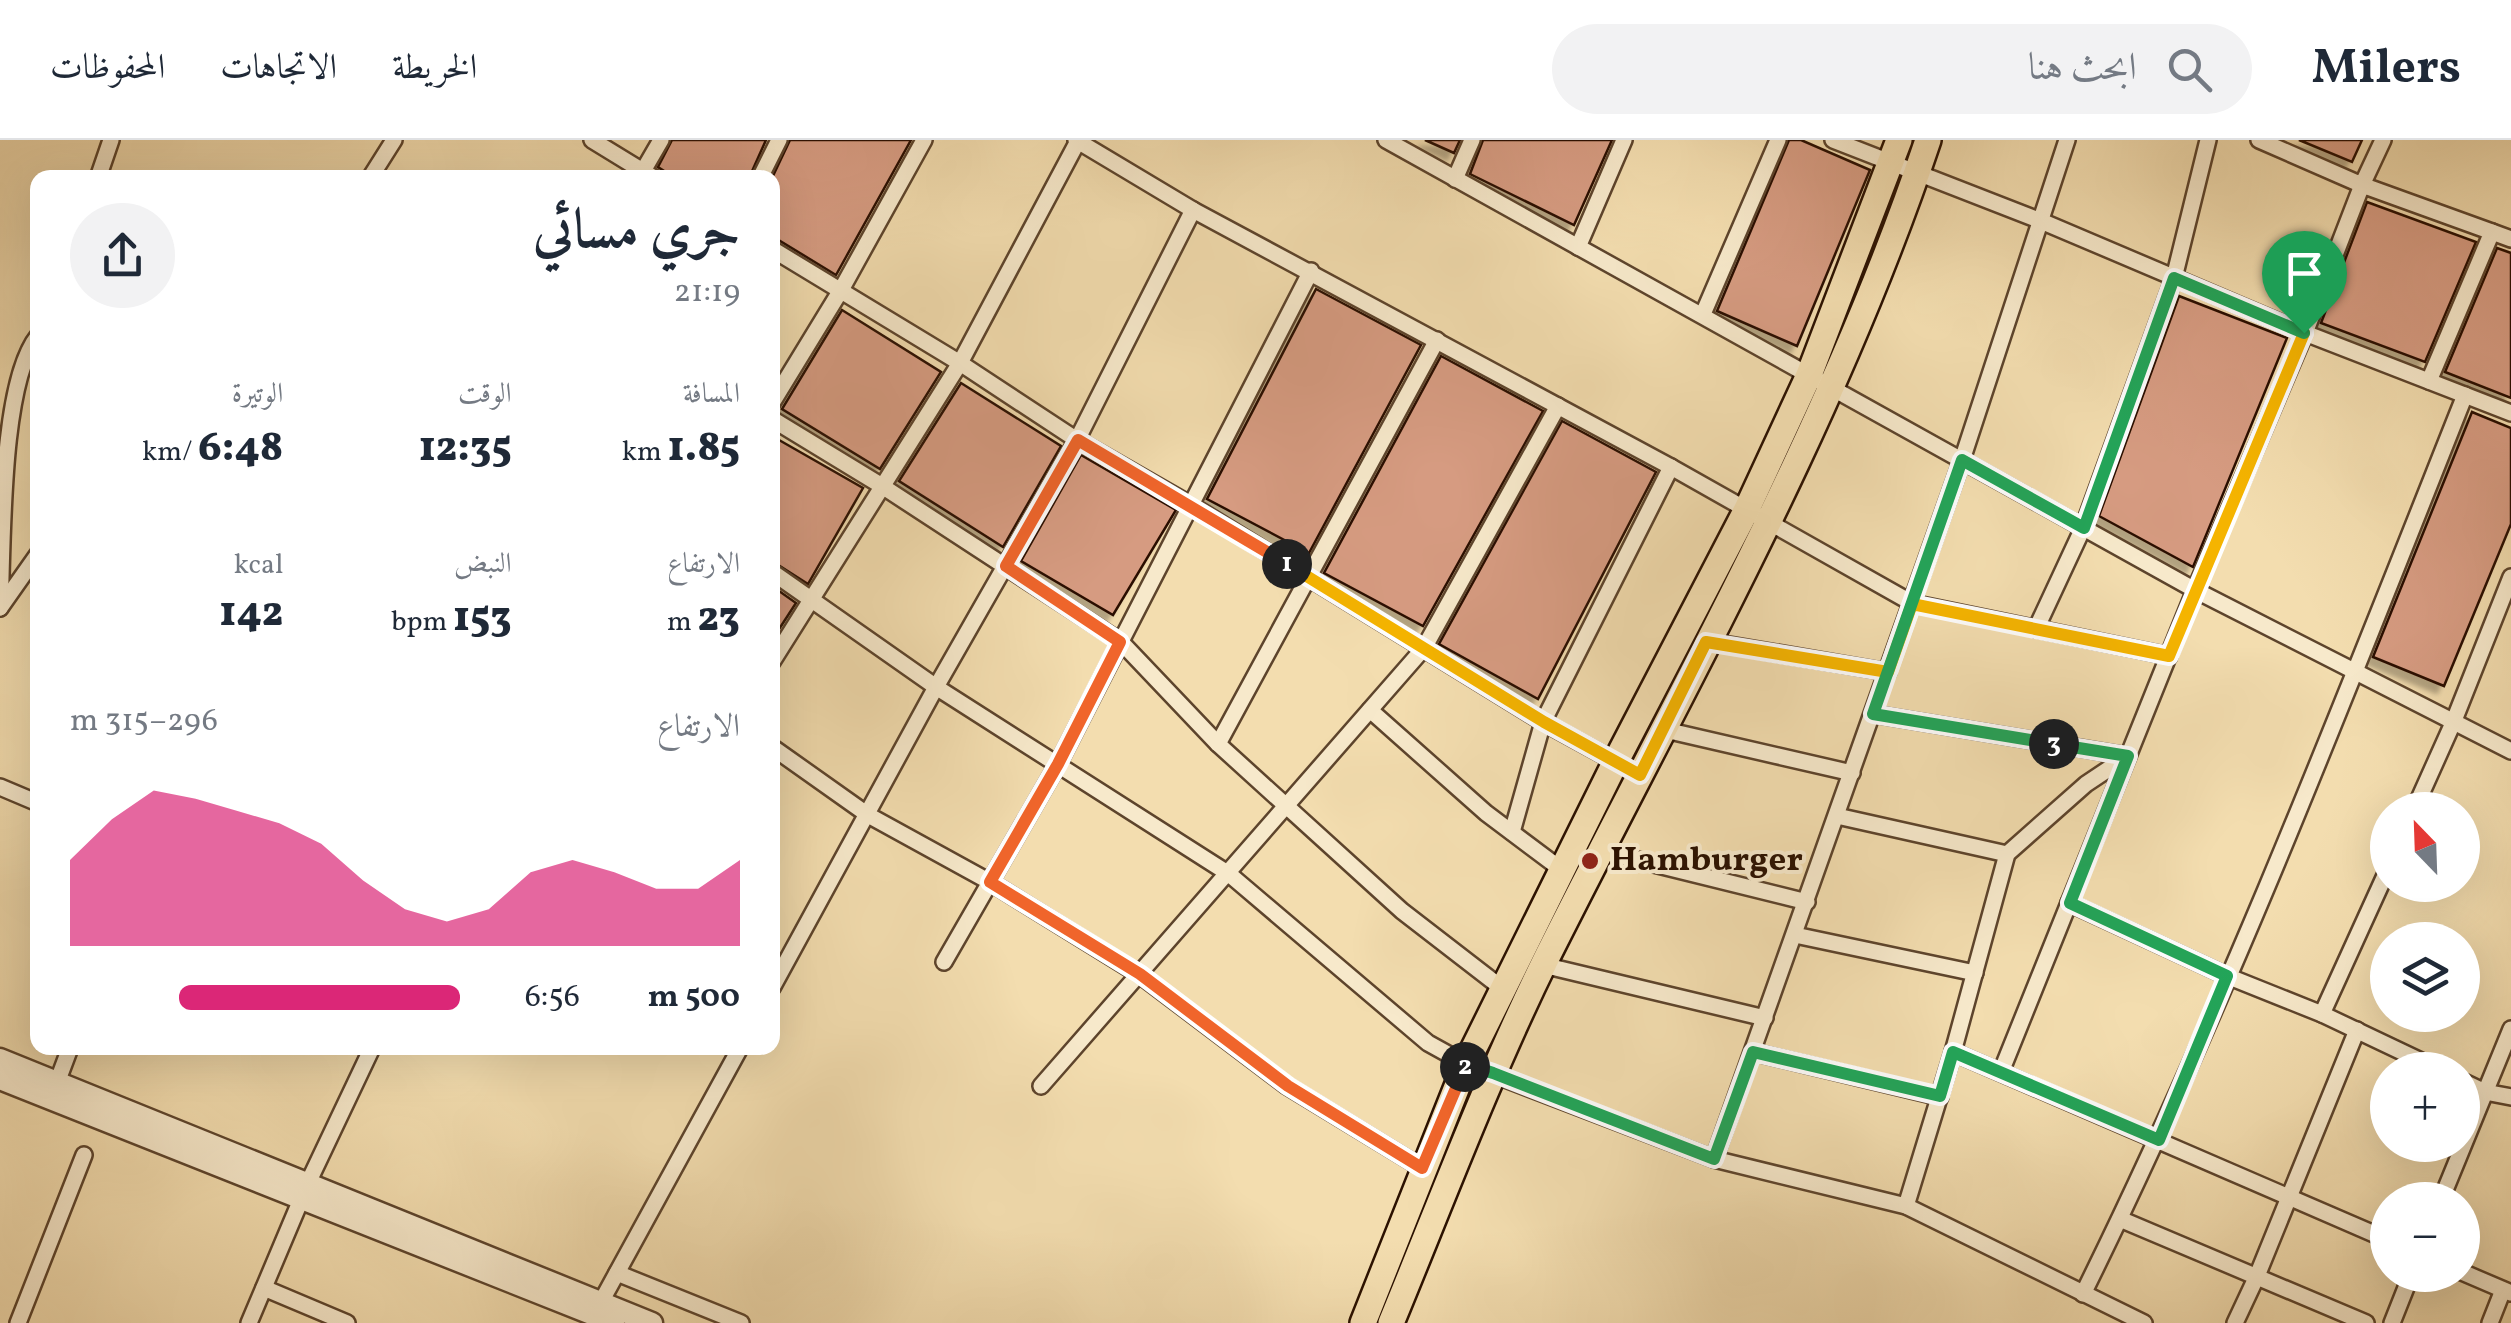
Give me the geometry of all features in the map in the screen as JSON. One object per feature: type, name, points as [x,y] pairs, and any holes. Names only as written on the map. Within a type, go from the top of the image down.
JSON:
[{"type":"main road","points":[[1392,1323],[1493,1073],[1543,965],[1706,642],[1758,515],[1916,174],[1928,140]]},
{"type":"main road","points":[[1820,380],[1895,152]]},
{"type":"main road","points":[[1363,1323],[1466,1064],[1615,763],[1758,515]]},
{"type":"street","points":[[101,170],[111,140]]},
{"type":"street","points":[[375,170],[394,140]]},
{"type":"street","points":[[592,140],[642,170]]},
{"type":"street","points":[[650,170],[661,140]]},
{"type":"street","points":[[764,170],[779,140]]},
{"type":"street","points":[[780,390],[924,140]]},
{"type":"street","points":[[1386,140],[2195,590],[2511,751]]},
{"type":"street","points":[[1455,179],[1472,140]]},
{"type":"street","points":[[1578,247],[1624,140]]},
{"type":"street","points":[[1703,314],[1778,140]]},
{"type":"street","points":[[1833,140],[1895,152],[1916,174],[2041,221],[2304,333],[2511,412]]},
{"type":"street","points":[[1714,1159],[1962,460],[2067,140]]},
{"type":"street","points":[[2036,630],[2084,528],[2174,278],[2208,140]]},
{"type":"street","points":[[2259,140],[2362,185],[2511,240]]},
{"type":"street","points":[[2001,1072],[2195,590],[2383,140]]},
{"type":"street","points":[[780,649],[960,363],[1077,141],[1193,210],[1671,466],[1912,604],[2169,656]]},
{"type":"street","points":[[780,974],[936,688],[1078,440],[1193,210]]},
{"type":"street","points":[[2429,381],[2492,232]]},
{"type":"street","points":[[780,254],[1078,440],[1544,722],[1640,775]]},
{"type":"street","points":[[944,962],[1058,764],[1310,271]]},
{"type":"street","points":[[1218,744],[1437,340]]},
{"type":"street","points":[[0,608],[11,406],[30,346]]},
{"type":"street","points":[[2083,1294],[2159,1140],[2355,672],[2465,395]]},
{"type":"street","points":[[1041,1086],[1424,648],[1558,406]]},
{"type":"street","points":[[780,424],[1120,642],[1218,744],[1402,911],[1503,989]]},
{"type":"street","points":[[1512,832],[1544,722],[1671,466]]},
{"type":"street","points":[[0,608],[30,565]]},
{"type":"street","points":[[780,577],[936,688],[1229,874],[1428,1043],[1466,1064],[1714,1159],[1906,1206],[2144,1323]]},
{"type":"street","points":[[2422,792],[2511,577]]},
{"type":"street","points":[[1706,642],[1888,672]]},
{"type":"street","points":[[1370,710],[1562,870]]},
{"type":"street","points":[[1873,714],[2128,756]]},
{"type":"street","points":[[1661,729],[1852,773]]},
{"type":"street","points":[[780,753],[868,814],[990,882],[1140,974],[1288,1086],[1422,1168]]},
{"type":"street","points":[[1906,1206],[2007,854],[2086,784],[2128,756]]},
{"type":"street","points":[[0,787],[30,800]]},
{"type":"street","points":[[1837,816],[2007,854]]},
{"type":"street","points":[[1601,851],[1806,902]]},
{"type":"street","points":[[2322,1014],[2373,902]]},
{"type":"street","points":[[2070,903],[2402,1052]]},
{"type":"street","points":[[1795,934],[1975,972]]},
{"type":"street","points":[[1543,965],[1765,1018]]},
{"type":"street","points":[[2448,1182],[2511,1029]]},
{"type":"street","points":[[2234,1323],[2258,1276],[2356,1030]]},
{"type":"street","points":[[1753,1052],[1940,1096]]},
{"type":"street","points":[[1953,1052],[2370,1232]]},
{"type":"street","points":[[58,1080],[67,1055]]},
{"type":"street","points":[[249,1323],[305,1190],[369,1055]]},
{"type":"street","points":[[601,1302],[736,1055]]},
{"type":"street","points":[[0,1059],[58,1080],[614,1323]]},
{"type":"street","points":[[0,1079],[652,1323]]},
{"type":"street","points":[[2480,1089],[2511,1097]]},
{"type":"street","points":[[18,1323],[84,1155]]},
{"type":"street","points":[[2120,1218],[2366,1323]]},
{"type":"street","points":[[617,1272],[741,1323]]},
{"type":"street","points":[[2480,1280],[2507,1292],[2490,1323]]},
{"type":"street","points":[[264,1288],[347,1323]]},
{"type":"street","points":[[2392,1323],[2404,1292]]},
{"type":"building","points":[[672,140],[766,140],[753,170],[658,167]]},
{"type":"building","points":[[790,140],[911,140],[836,275],[780,241],[780,170],[776,170]]},
{"type":"building","points":[[1425,140],[1460,140],[1454,153]]},
{"type":"building","points":[[1483,140],[1612,140],[1574,225],[1470,174]]},
{"type":"building","points":[[1789,140],[1801,140],[1870,170],[1797,346],[1717,311]]},
{"type":"building","points":[[2299,140],[2362,140],[2352,162]]},
{"type":"building","points":[[2367,202],[2476,242],[2425,362],[2321,323]]},
{"type":"building","points":[[2497,248],[2511,253],[2511,398],[2445,372]]},
{"type":"building","points":[[1316,289],[1421,345],[1309,553],[1207,499]]},
{"type":"building","points":[[2179,296],[2287,338],[2193,567],[2099,516]]},
{"type":"building","points":[[842,310],[941,372],[880,469],[782,409]]},
{"type":"building","points":[[1441,356],[1543,411],[1423,626],[1324,573]]},
{"type":"building","points":[[961,383],[1061,446],[1003,547],[899,481]]},
{"type":"building","points":[[2472,412],[2511,428],[2511,524],[2444,686],[2373,657]]},
{"type":"building","points":[[1562,421],[1656,472],[1538,699],[1439,644]]},
{"type":"building","points":[[780,441],[863,488],[808,584],[780,566]]},
{"type":"building","points":[[1081,455],[1176,510],[1113,615],[1021,561]]},
{"type":"building","points":[[780,592],[796,603],[780,628]]},
{"type":"place","name":"Hamburger","points":[[1590,861]]},
{"type":"route","points":[[2304,333],[2169,656],[1912,604],[1888,672],[1706,642],[1640,775],[1544,722],[1078,440],[1006,566],[1120,642],[1058,764],[990,882],[1140,974],[1288,1086],[1422,1168],[1466,1064],[1714,1159],[1753,1052],[1940,1096],[1953,1052],[2159,1140],[2227,976],[2070,903],[2128,756],[1873,714],[1888,672],[1912,604],[1962,460],[2084,528],[2174,278],[2304,333]]}]
